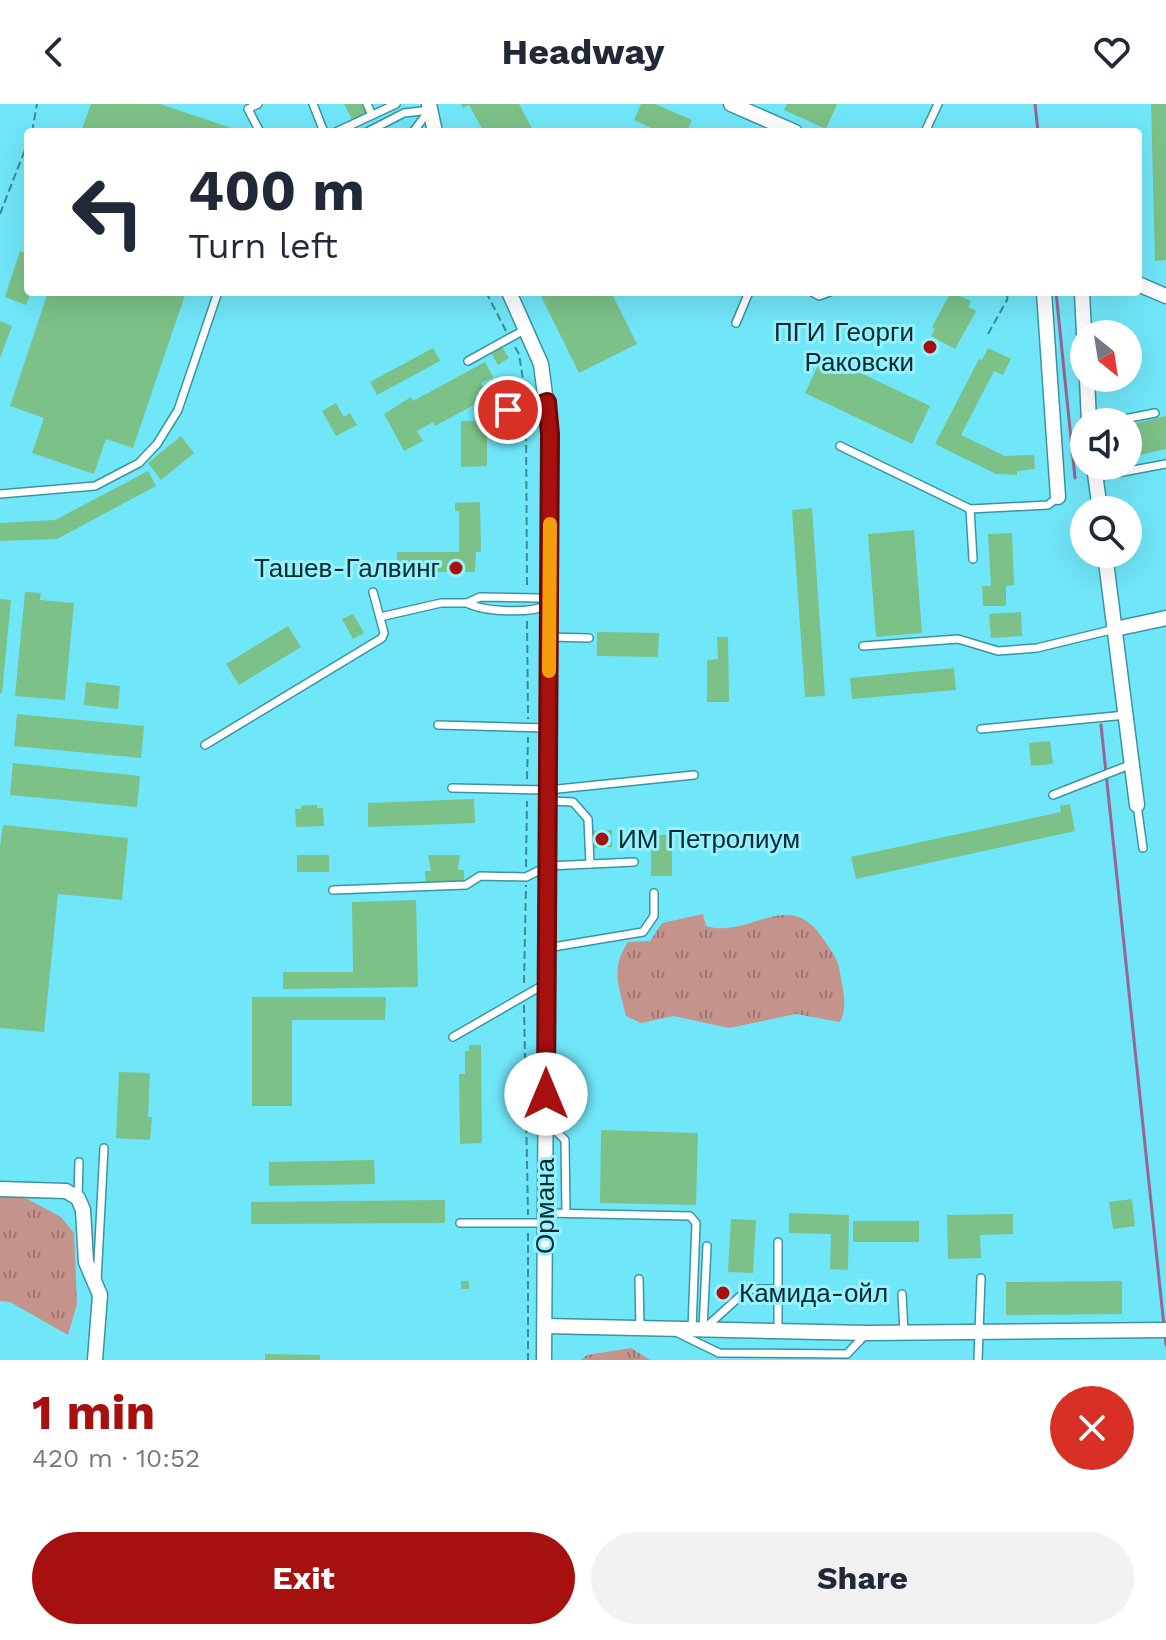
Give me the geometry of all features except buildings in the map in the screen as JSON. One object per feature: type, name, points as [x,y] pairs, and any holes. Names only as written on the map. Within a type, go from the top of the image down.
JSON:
[{"type":"street","points":[[731,104],[786,128]]},
{"type":"street","points":[[429,107],[434,128]]},
{"type":"street","points":[[1142,286],[1166,296]]},
{"type":"street","name":"Ормана","points":[[511,296],[541,364],[550,434],[544,1360]]},
{"type":"street","points":[[1044,296],[1058,497]]},
{"type":"street","points":[[1082,296],[1083,320]]},
{"type":"street","points":[[1107,568],[1137,805]]},
{"type":"street","points":[[1115,629],[1166,618]]},
{"type":"street","points":[[0,1189],[66,1191],[78,1198],[83,1210],[86,1262],[100,1295],[95,1360]]},
{"type":"street","points":[[545,1326],[867,1333],[1159,1330]]},
{"type":"lane","points":[[258,104],[248,109],[258,128]]},
{"type":"lane","points":[[313,104],[322,128]]},
{"type":"lane","points":[[367,104],[372,115]]},
{"type":"lane","points":[[344,128],[396,104]]},
{"type":"lane","points":[[403,104],[404,113]]},
{"type":"lane","points":[[927,128],[938,104]]},
{"type":"lane","points":[[375,128],[404,113],[429,107]]},
{"type":"lane","points":[[416,128],[429,107]]},
{"type":"lane","points":[[0,494],[95,486],[139,463],[157,444],[178,410],[217,296]]},
{"type":"lane","points":[[736,323],[747,296]]},
{"type":"lane","points":[[468,361],[526,329]]},
{"type":"lane","points":[[479,412],[526,410],[547,402]]},
{"type":"lane","points":[[1142,416],[1155,413]]},
{"type":"lane","points":[[840,446],[970,509],[1048,505],[1058,497]]},
{"type":"lane","points":[[1142,466],[1166,464]]},
{"type":"lane","points":[[970,509],[973,559]]},
{"type":"lane","points":[[205,745],[382,638],[384,633],[373,592]]},
{"type":"lane","points":[[380,617],[441,603],[467,603],[480,597],[539,598],[550,604]]},
{"type":"lane","points":[[467,603],[480,609],[527,610],[538,610],[550,604]]},
{"type":"lane","points":[[863,646],[958,639],[998,651],[1037,648],[1115,629]]},
{"type":"lane","points":[[549,637],[589,638]]},
{"type":"lane","points":[[981,729],[1126,715]]},
{"type":"lane","points":[[438,725],[549,728]]},
{"type":"lane","points":[[1053,795],[1132,764]]},
{"type":"lane","points":[[548,795],[694,775]]},
{"type":"lane","points":[[452,788],[527,789],[573,802],[588,819],[590,864]]},
{"type":"lane","points":[[1137,805],[1143,848]]},
{"type":"lane","points":[[333,890],[466,885],[480,876],[526,877],[548,866],[634,862]]},
{"type":"lane","points":[[547,948],[643,932],[654,916],[654,893]]},
{"type":"lane","points":[[453,1037],[547,983]]},
{"type":"lane","points":[[546,1122],[565,1140],[566,1213]]},
{"type":"lane","points":[[97,1283],[104,1148]]},
{"type":"lane","points":[[78,1198],[79,1162]]},
{"type":"lane","points":[[460,1223],[528,1223],[566,1213],[690,1216],[696,1223],[698,1329]]},
{"type":"lane","points":[[778,1242],[778,1330]]},
{"type":"lane","points":[[698,1329],[707,1246]]},
{"type":"lane","points":[[978,1360],[981,1278]]},
{"type":"lane","points":[[639,1279],[640,1328]]},
{"type":"lane","points":[[698,1329],[748,1289],[778,1289]]},
{"type":"lane","points":[[902,1294],[904,1332]]},
{"type":"lane","points":[[669,1328],[719,1353],[847,1354],[867,1333]]},
{"type":"path","points":[[33,128],[37,104]]},
{"type":"path","points":[[0,214],[24,152]]},
{"type":"path","points":[[488,296],[494,310]]},
{"type":"path","points":[[988,334],[1008,296]]},
{"type":"path","points":[[519,354],[526,410],[527,598]]},
{"type":"path","points":[[527,610],[524,996],[528,1360]]},
{"type":"green space","points":[[703,914],[706,926],[722,928],[783,915],[811,924],[838,964],[844,998],[840,1022],[796,1014],[729,1028],[674,1016],[641,1023],[626,1016],[618,969],[628,942],[650,941],[662,923]]},
{"type":"green space","points":[[0,1195],[20,1195],[61,1217],[74,1233],[77,1304],[68,1335],[10,1302],[0,1301]]},
{"type":"green space","points":[[631,1348],[650,1360],[581,1360],[587,1355]]},
{"type":"waterway","points":[[1035,104],[1038,128]]},
{"type":"waterway","points":[[1056,296],[1070,429]]},
{"type":"waterway","points":[[1101,725],[1164,1326]]},
{"type":"waterway","points":[[1165,1333],[1166,1345]]},
{"type":"slow traffic","points":[[549,671],[550,524]]},
{"type":"place","name":"ПГИ Георги Раковски","points":[[930,347]]},
{"type":"place","name":"Ташев-Галвинг","points":[[456,568]]},
{"type":"place","name":"ИМ Петролиум","points":[[602,839]]},
{"type":"place","name":"Камида-ойл","points":[[723,1293]]},
{"type":"route","points":[[508,410],[526,410],[547,402],[550,434],[546,1094]]}]
